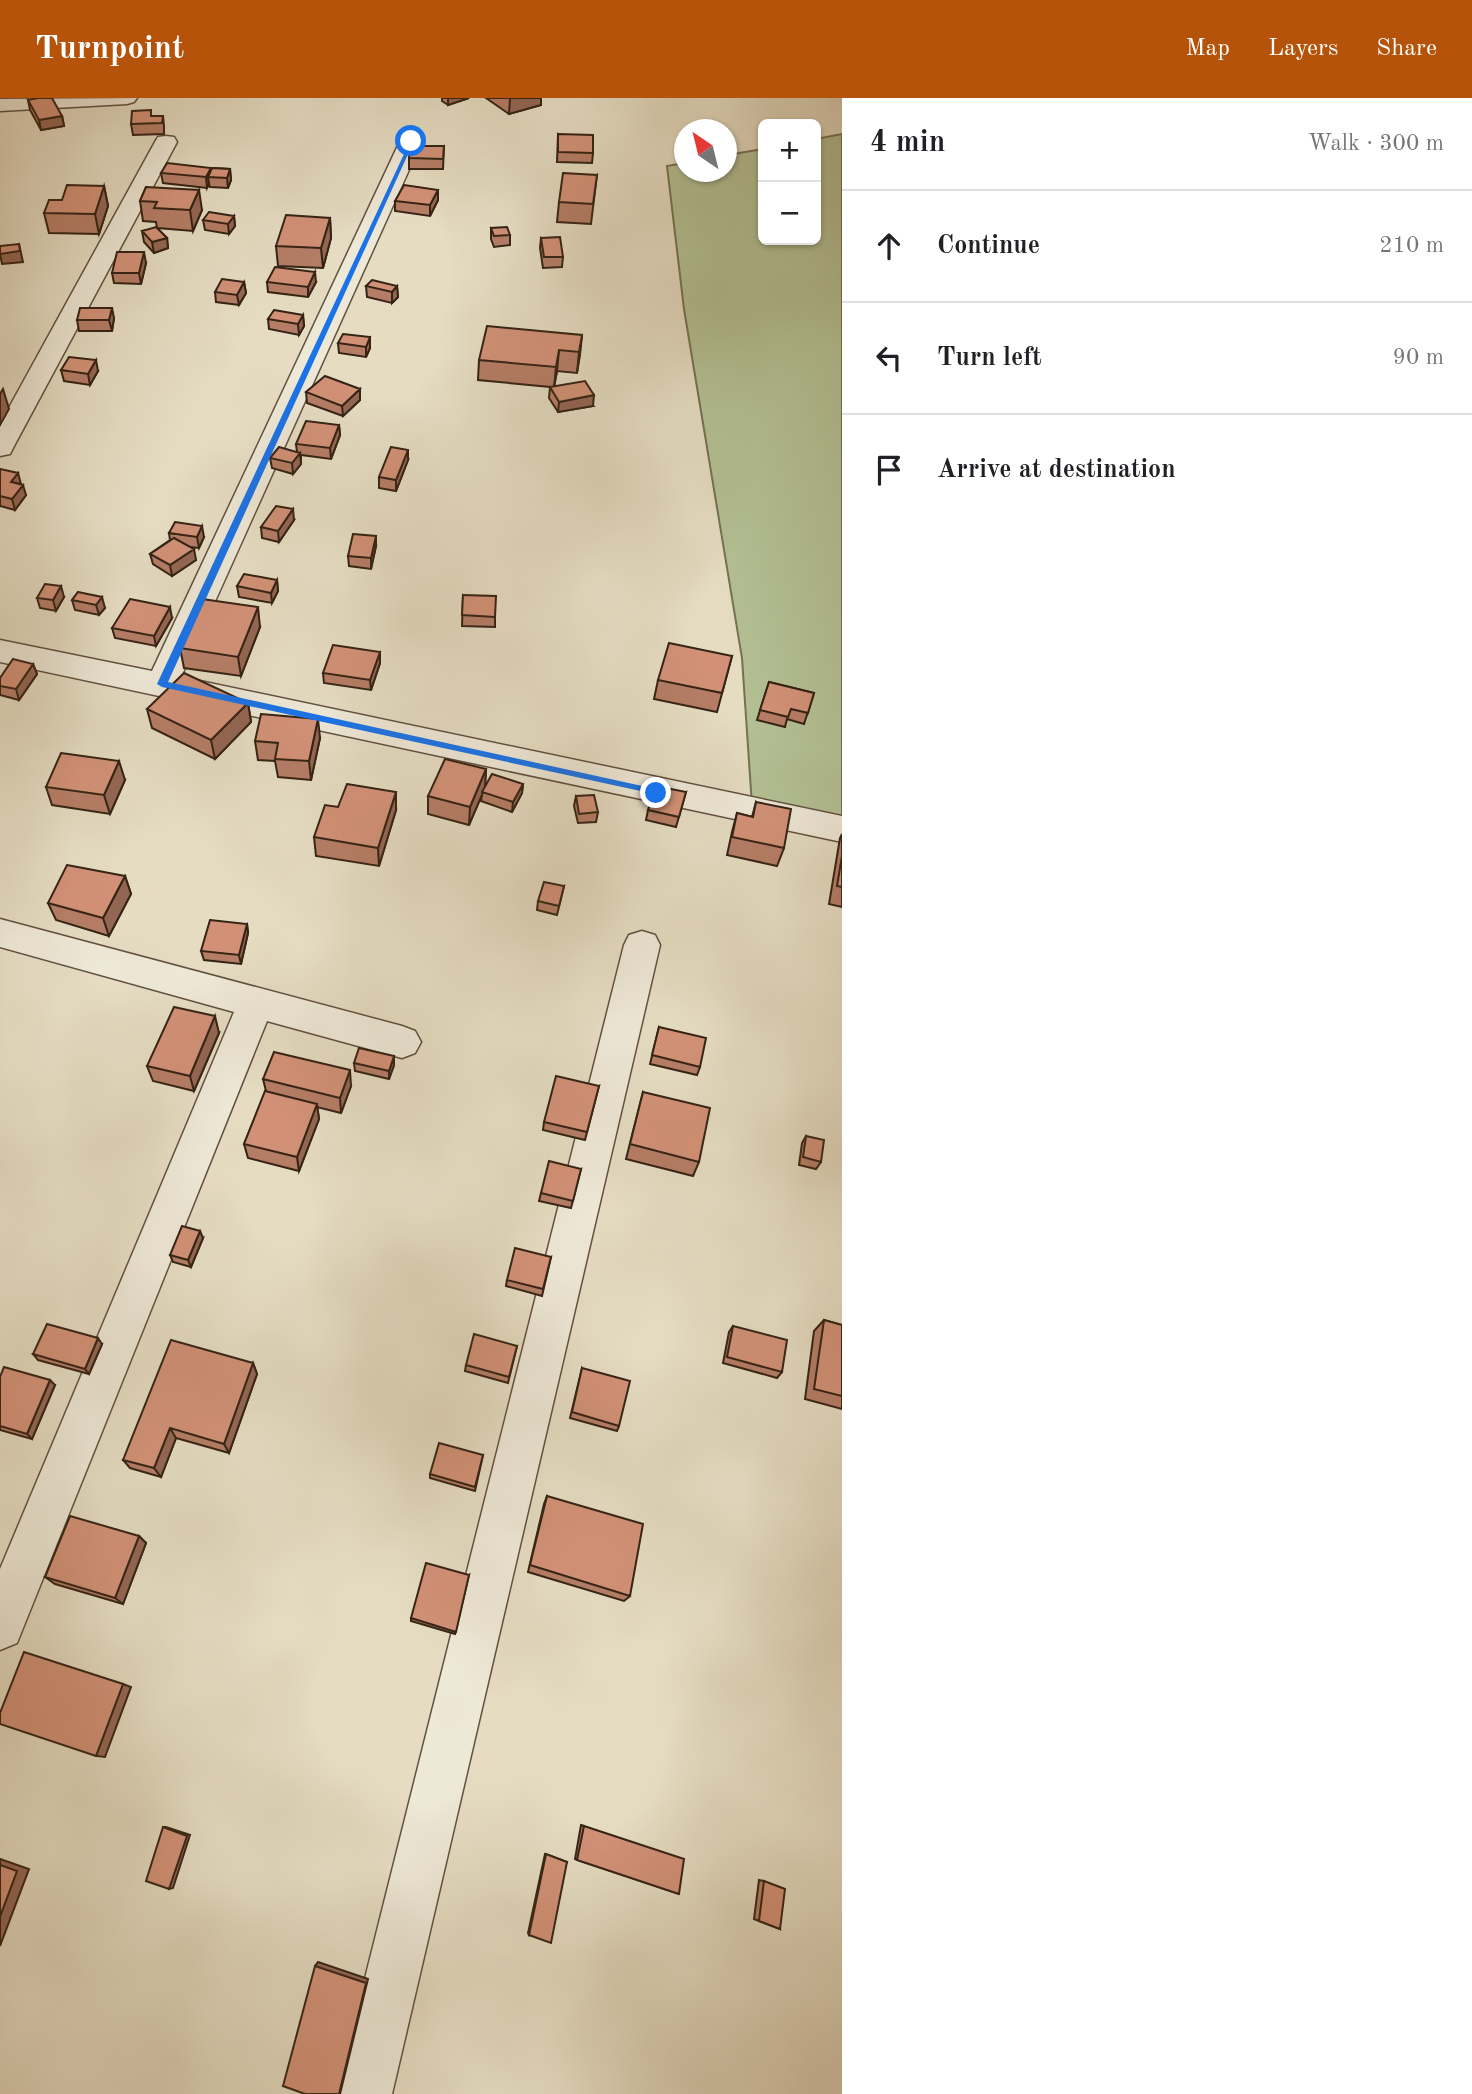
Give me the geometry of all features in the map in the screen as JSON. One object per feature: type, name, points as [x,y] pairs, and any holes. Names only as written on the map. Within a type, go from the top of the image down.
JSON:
[{"type":"street","points":[[0,106],[127,98]]},
{"type":"street","points":[[162,684],[411,141]]},
{"type":"street","points":[[0,448],[166,142]]},
{"type":"street","points":[[0,651],[656,793],[842,828]]},
{"type":"street","points":[[0,933],[402,1042]]},
{"type":"street","points":[[365,2094],[642,945]]},
{"type":"street","points":[[0,1626],[256,1003]]},
{"type":"green space","points":[[842,134],[842,823],[752,806],[742,658],[684,309],[667,166],[674,165],[674,182],[737,182],[737,153],[758,150],[758,245],[821,245],[821,138]]},
{"type":"building","points":[[52,98],[62,116],[39,120],[28,100]]},
{"type":"building","points":[[151,110],[151,116],[163,116],[162,123],[131,124],[132,111]]},
{"type":"building","points":[[558,134],[593,135],[593,153],[558,152]]},
{"type":"building","points":[[410,146],[444,146],[443,159],[409,158]]},
{"type":"building","points":[[167,163],[211,168],[206,177],[161,173]]},
{"type":"building","points":[[212,168],[230,169],[227,178],[208,177]]},
{"type":"building","points":[[563,173],[597,175],[593,204],[559,202]]},
{"type":"building","points":[[67,185],[104,186],[95,214],[44,213],[49,200],[62,200]]},
{"type":"building","points":[[404,185],[438,190],[430,205],[395,201]]},
{"type":"building","points":[[146,187],[199,190],[190,210],[154,208],[157,202],[140,201]]},
{"type":"building","points":[[209,212],[234,216],[228,224],[203,220]]},
{"type":"building","points":[[286,215],[330,218],[321,248],[276,246]]},
{"type":"building","points":[[156,227],[167,238],[152,242],[142,231]]},
{"type":"building","points":[[507,227],[510,235],[494,236],[491,228]]},
{"type":"building","points":[[560,237],[563,257],[544,257],[541,238]]},
{"type":"building","points":[[19,244],[20,251],[0,254],[0,246]]},
{"type":"building","points":[[117,252],[144,252],[139,273],[112,273]]},
{"type":"building","points":[[275,267],[315,272],[308,287],[267,282]]},
{"type":"building","points":[[222,279],[244,282],[237,295],[215,292]]},
{"type":"building","points":[[372,280],[397,286],[392,292],[366,286]]},
{"type":"building","points":[[80,308],[112,308],[109,320],[77,320]]},
{"type":"building","points":[[274,310],[303,315],[298,324],[268,319]]},
{"type":"building","points":[[487,326],[582,335],[579,352],[559,350],[556,367],[479,360]]},
{"type":"building","points":[[343,334],[370,337],[366,347],[338,343]]},
{"type":"building","points":[[69,357],[96,360],[88,374],[61,370]]},
{"type":"building","points":[[325,376],[360,389],[342,406],[306,392]]},
{"type":"building","points":[[585,381],[594,395],[559,402],[550,387]]},
{"type":"building","points":[[306,421],[339,425],[330,448],[296,444]]},
{"type":"building","points":[[279,447],[300,453],[292,463],[270,458]]},
{"type":"building","points":[[391,447],[408,450],[396,480],[379,477]]},
{"type":"building","points":[[0,469],[18,473],[11,482],[23,485],[12,499],[0,496]]},
{"type":"building","points":[[276,506],[293,509],[278,531],[261,527]]},
{"type":"building","points":[[175,522],[202,526],[197,537],[169,533]]},
{"type":"building","points":[[353,534],[376,536],[371,558],[348,556]]},
{"type":"building","points":[[174,538],[194,549],[170,565],[150,554]]},
{"type":"building","points":[[244,574],[277,580],[271,593],[237,586]]},
{"type":"building","points":[[45,584],[61,586],[53,600],[37,598]]},
{"type":"building","points":[[78,592],[102,597],[96,605],[72,600]]},
{"type":"building","points":[[463,595],[496,596],[495,617],[462,615]]},
{"type":"building","points":[[130,599],[170,607],[154,636],[112,628]]},
{"type":"building","points":[[202,599],[258,607],[238,657],[180,648]]},
{"type":"building","points":[[669,643],[732,656],[722,693],[658,680]]},
{"type":"building","points":[[333,645],[380,652],[370,680],[323,673]]},
{"type":"building","points":[[13,659],[33,664],[16,689],[0,686],[0,678]]},
{"type":"building","points":[[184,673],[248,703],[211,740],[147,709]]},
{"type":"building","points":[[769,682],[814,693],[808,713],[791,709],[788,717],[760,710]]},
{"type":"building","points":[[261,714],[318,719],[309,761],[275,759],[278,743],[255,741]]},
{"type":"building","points":[[61,753],[119,761],[104,795],[46,787]]},
{"type":"building","points":[[445,759],[486,769],[470,807],[428,796]]},
{"type":"building","points":[[492,774],[523,784],[513,802],[482,792]]},
{"type":"building","points":[[347,784],[396,792],[378,848],[314,837],[325,805],[338,807]]},
{"type":"building","points":[[656,786],[686,792],[679,817],[648,810]]},
{"type":"building","points":[[594,795],[598,812],[579,814],[576,796]]},
{"type":"building","points":[[756,802],[791,809],[784,848],[732,837],[737,813],[753,817]]},
{"type":"building","points":[[842,856],[842,887],[837,886]]},
{"type":"building","points":[[67,865],[125,876],[103,918],[48,903]]},
{"type":"building","points":[[544,882],[564,886],[559,906],[538,901]]},
{"type":"building","points":[[210,920],[247,924],[239,955],[201,951]]},
{"type":"building","points":[[174,1007],[215,1016],[190,1076],[147,1066]]},
{"type":"building","points":[[659,1027],[706,1038],[700,1067],[652,1055]]},
{"type":"building","points":[[359,1048],[394,1056],[389,1071],[354,1063]]},
{"type":"building","points":[[274,1052],[350,1070],[340,1098],[263,1079]]},
{"type":"building","points":[[556,1076],[599,1086],[587,1132],[544,1122]]},
{"type":"building","points":[[265,1091],[317,1104],[297,1157],[244,1144]]},
{"type":"building","points":[[643,1092],[710,1108],[699,1162],[630,1144]]},
{"type":"building","points":[[806,1136],[824,1140],[821,1162],[803,1157]]},
{"type":"building","points":[[549,1161],[581,1169],[573,1201],[541,1193]]},
{"type":"building","points":[[182,1226],[200,1231],[188,1260],[170,1255]]},
{"type":"building","points":[[515,1248],[551,1257],[543,1289],[507,1280]]},
{"type":"building","points":[[824,1320],[842,1325],[842,1396],[814,1389]]},
{"type":"building","points":[[47,1324],[98,1338],[85,1369],[33,1354]]},
{"type":"building","points":[[733,1326],[787,1340],[782,1372],[727,1357]]},
{"type":"building","points":[[474,1334],[517,1346],[509,1377],[466,1365]]},
{"type":"building","points":[[171,1340],[253,1363],[224,1444],[170,1428],[154,1468],[123,1460]]},
{"type":"building","points":[[4,1367],[50,1380],[27,1434],[0,1426],[0,1377]]},
{"type":"building","points":[[582,1368],[630,1381],[619,1426],[572,1412]]},
{"type":"building","points":[[439,1443],[483,1455],[475,1487],[430,1474]]},
{"type":"building","points":[[547,1496],[643,1524],[630,1596],[530,1565]]},
{"type":"building","points":[[70,1516],[139,1536],[115,1598],[45,1577]]},
{"type":"building","points":[[426,1563],[469,1575],[456,1632],[411,1618]]},
{"type":"building","points":[[24,1652],[123,1684],[96,1756],[0,1724],[0,1713]]},
{"type":"building","points":[[584,1826],[684,1859],[679,1894],[577,1860]]},
{"type":"building","points":[[163,1827],[187,1836],[169,1889],[146,1881]]},
{"type":"building","points":[[546,1854],[567,1862],[551,1943],[529,1935]]},
{"type":"building","points":[[0,1865],[17,1871],[0,1917]]},
{"type":"building","points":[[764,1881],[785,1889],[780,1929],[759,1921]]},
{"type":"building","points":[[315,1966],[366,1983],[339,2094],[305,2094],[283,2086]]},
{"type":"route","points":[[411,141],[162,684],[656,793]]}]
